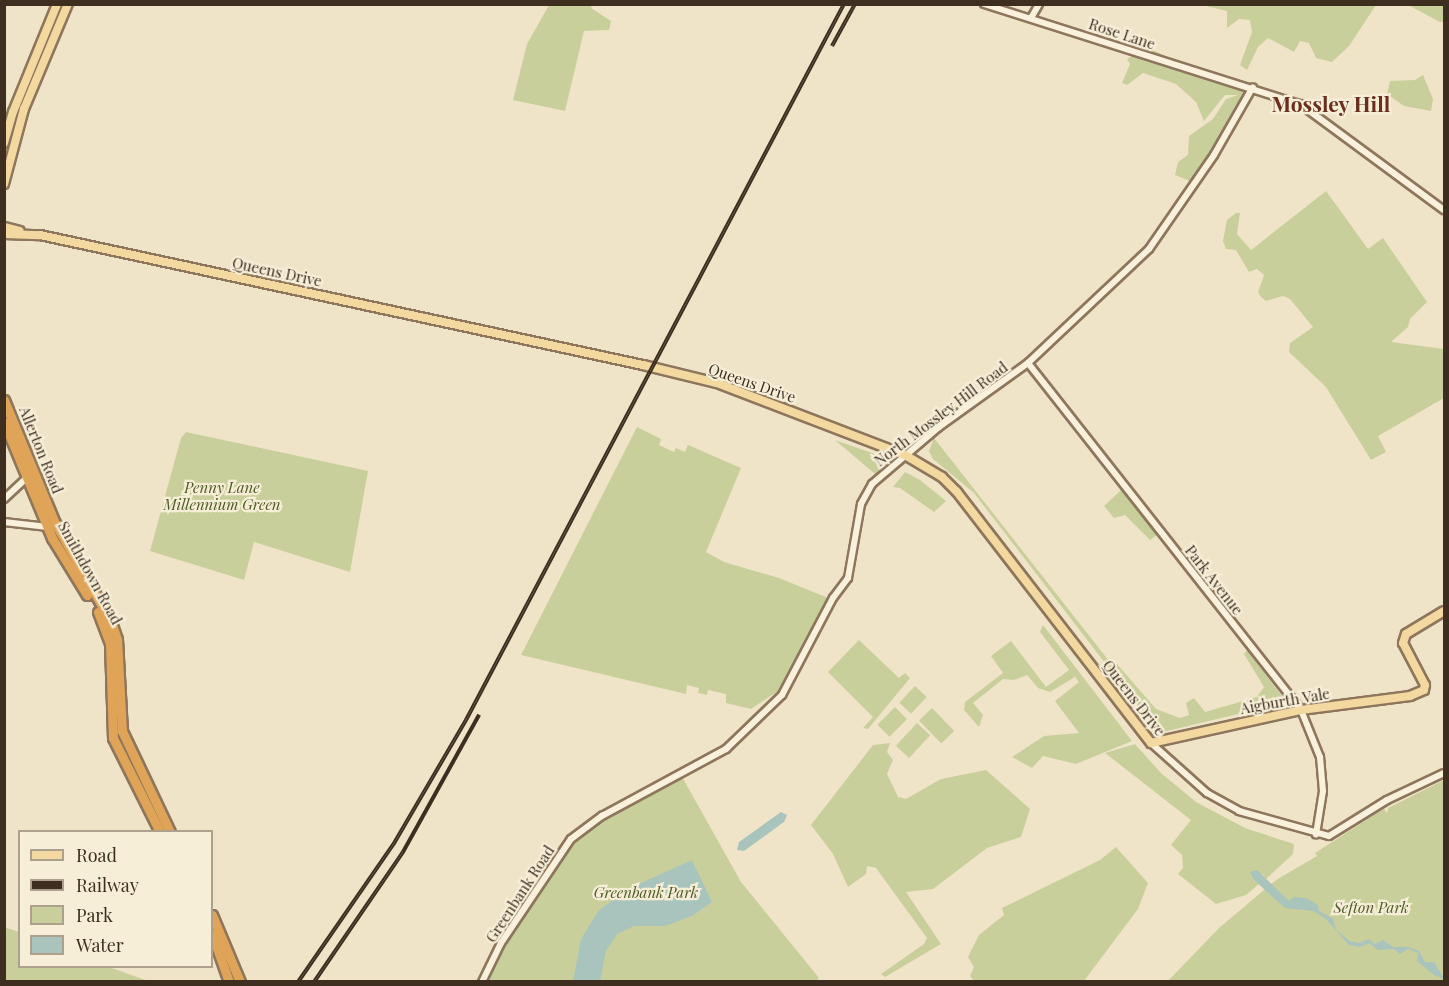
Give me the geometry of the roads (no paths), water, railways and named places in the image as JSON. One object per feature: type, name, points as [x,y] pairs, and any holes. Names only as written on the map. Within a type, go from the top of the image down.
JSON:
[{"type":"highway","name":"Allerton Road","points":[[4,400],[45,521]]},
{"type":"highway","name":"Allerton Road","points":[[4,422],[30,476],[35,499]]},
{"type":"highway","name":"Smithdown Road","points":[[35,499],[45,521],[104,622],[110,643],[110,728],[130,775],[159,830]]},
{"type":"highway","name":"Smithdown Road","points":[[45,521],[117,639],[122,732],[170,830]]},
{"type":"highway","points":[[122,732],[119,740],[133,770],[130,775]]},
{"type":"highway","points":[[213,917],[240,981]]},
{"type":"highway","points":[[213,937],[229,981]]},
{"type":"main road","points":[[4,143],[57,4]]},
{"type":"main road","points":[[5,180],[24,109],[68,4]]},
{"type":"main road","points":[[4,222],[14,228]]},
{"type":"main road","name":"Queens Drive","points":[[4,227],[14,228],[23,233]]},
{"type":"main road","name":"Queens Drive","points":[[4,234],[23,233],[717,383],[905,455],[942,477],[957,492],[1151,744]]},
{"type":"main road","name":"Aigburth Vale","points":[[1151,744],[1301,710],[1410,696],[1424,690],[1425,685],[1406,650],[1405,638],[1422,622],[1444,611]]},
{"type":"street","name":"Rose Lane","points":[[984,4],[1253,87],[1300,104],[1444,210]]},
{"type":"street","points":[[1031,18],[1039,4]]},
{"type":"street","name":"North Mossley Hill Road","points":[[681,775],[726,749],[782,695],[833,598],[848,578],[861,504],[876,479],[1028,363],[1160,236],[1253,87]]},
{"type":"street","name":"Park Avenue","points":[[1028,363],[1301,710],[1320,757],[1323,791],[1316,834]]},
{"type":"street","points":[[4,499],[30,476]]},
{"type":"street","points":[[4,522],[45,521]]},
{"type":"street","name":"Queens Drive","points":[[1151,744],[1208,793],[1239,811],[1316,834]]},
{"type":"street","points":[[1316,834],[1329,836],[1386,800],[1444,773]]},
{"type":"street","name":"Greenbank Road","points":[[482,981],[501,943],[571,839],[602,816],[681,775]]},
{"type":"water","points":[[781,812],[787,815],[784,822],[744,851],[737,850],[739,842]]},
{"type":"water","points":[[692,860],[712,902],[692,916],[665,926],[634,926],[617,934],[606,951],[600,981],[573,981],[581,939],[599,910],[630,888]]},
{"type":"water","points":[[1257,870],[1289,901],[1294,897],[1306,898],[1318,905],[1319,911],[1333,919],[1336,930],[1350,941],[1359,943],[1369,939],[1375,944],[1383,940],[1393,947],[1408,947],[1419,951],[1425,962],[1434,962],[1444,979],[1434,975],[1417,961],[1418,953],[1408,949],[1400,954],[1394,949],[1378,950],[1369,943],[1360,947],[1349,945],[1325,918],[1313,911],[1285,908],[1254,880],[1250,872]]},
{"type":"railway","points":[[298,982],[393,845],[466,720],[844,4]]},
{"type":"railway","points":[[832,46],[855,4]]},
{"type":"railway","points":[[314,982],[403,852],[479,715]]},
{"type":"district","name":"Mossley Hill","points":[[1331,103]]},
{"type":"park label","name":"Penny Lane Millennium Green","points":[[222,496]]},
{"type":"park label","name":"Greenbank Park","points":[[646,893]]},
{"type":"park label","name":"Sefton Park","points":[[1371,908]]}]
